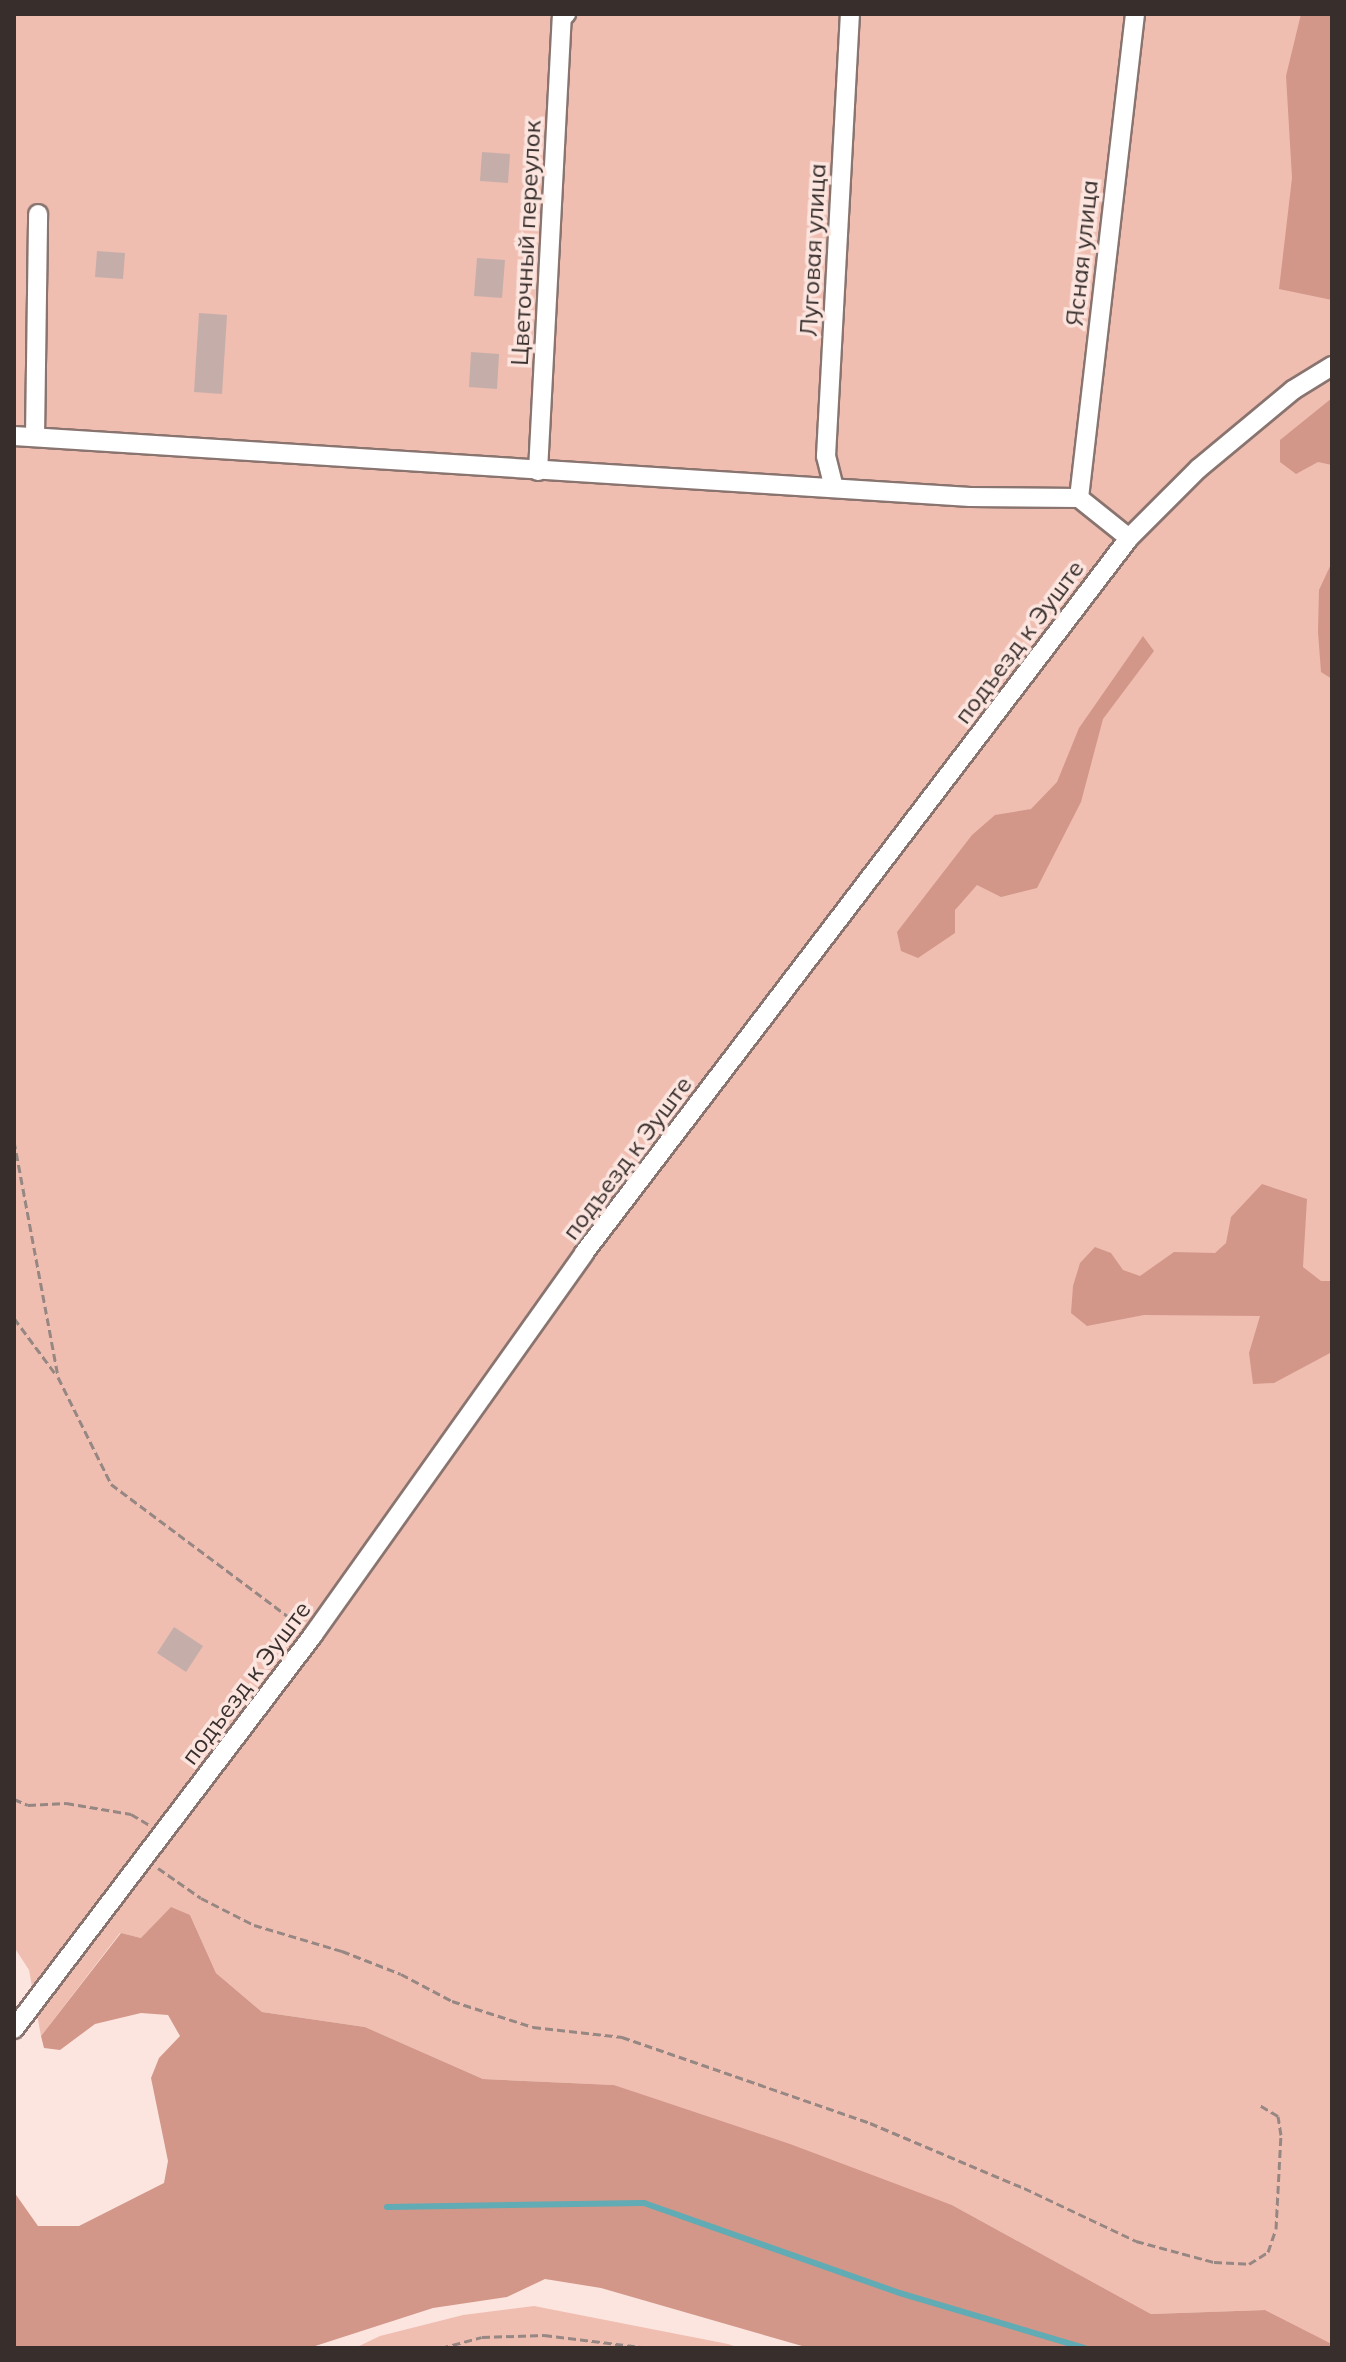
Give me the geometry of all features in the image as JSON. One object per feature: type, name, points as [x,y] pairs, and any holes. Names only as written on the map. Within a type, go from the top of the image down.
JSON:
[{"type":"street","name":"Луговая улица","points":[[834,488],[826,456],[850,14]]},
{"type":"street","name":"Ясная улица","points":[[1079,498],[1135,14]]},
{"type":"street","name":"Цветочный переулок","points":[[538,471],[564,16]]},
{"type":"street","points":[[35,437],[38,214]]},
{"type":"street","name":"подъезд к Эуште","points":[[14,2029],[313,1635],[584,1253],[1129,538],[1198,469],[1293,390],[1332,366]]},
{"type":"street","points":[[14,436],[970,497],[1079,498],[1129,538]]},
{"type":"path","points":[[14,1141],[58,1377]]},
{"type":"path","points":[[14,1318],[58,1377],[111,1484],[313,1635]]},
{"type":"path","points":[[14,1799],[28,1805],[66,1803],[131,1814],[164,1833]]},
{"type":"path","points":[[145,1859],[201,1898],[254,1925],[342,1951],[401,1974],[452,2001],[533,2027],[622,2037],[870,2123],[1024,2188],[1136,2241],[1214,2262],[1249,2264],[1268,2252],[1276,2229],[1281,2135],[1278,2116],[1260,2105]]},
{"type":"path","points":[[441,2348],[482,2337],[544,2335],[649,2348]]},
{"type":"shaded area","points":[[14,14],[1332,14],[1332,2344],[1265,2310],[1151,2314],[952,2205],[614,2085],[483,2079],[365,2027],[262,2012],[216,1973],[190,1915],[141,1938],[120,1933],[41,2036],[29,1970],[14,1947]]},
{"type":"shaded area","points":[[1301,14],[1332,14],[1332,300],[1279,289],[1292,178],[1286,76]]},
{"type":"shaded area","points":[[1332,398],[1332,465],[1318,462],[1296,474],[1280,462],[1280,440]]},
{"type":"shaded area","points":[[1332,562],[1332,679],[1321,672],[1318,632],[1319,590]]},
{"type":"shaded area","points":[[1143,636],[1154,651],[1103,719],[1081,802],[1037,888],[1001,897],[977,885],[955,910],[955,933],[918,958],[901,951],[897,932],[972,835],[995,815],[1031,809],[1057,782],[1079,728]]},
{"type":"shaded area","points":[[1262,1184],[1307,1199],[1303,1267],[1321,1281],[1332,1281],[1332,1352],[1274,1383],[1253,1384],[1249,1353],[1260,1316],[1144,1315],[1087,1326],[1071,1313],[1073,1286],[1080,1263],[1095,1247],[1111,1253],[1123,1270],[1140,1276],[1174,1252],[1215,1253],[1226,1243],[1231,1217]]},
{"type":"shaded area","points":[[171,1907],[190,1915],[216,1973],[262,2012],[365,2027],[483,2079],[614,2085],[790,2144],[952,2205],[1151,2314],[1265,2310],[1332,2344],[1332,2348],[809,2348],[601,2288],[545,2279],[507,2297],[433,2308],[309,2348],[14,2348],[14,2192],[38,2226],[79,2226],[164,2183],[168,2161],[151,2078],[159,2058],[180,2036],[168,2015],[141,2013],[95,2024],[60,2050],[44,2048],[41,2036],[121,1933],[141,1938]]},
{"type":"shaded area","points":[[534,2306],[740,2348],[355,2348],[380,2336],[463,2315]]},
{"type":"building","points":[[482,152],[510,154],[508,183],[480,181]]},
{"type":"building","points":[[97,251],[125,253],[123,279],[95,277]]},
{"type":"building","points":[[477,258],[505,260],[502,298],[474,296]]},
{"type":"building","points":[[199,313],[227,315],[222,394],[194,392]]},
{"type":"building","points":[[471,352],[499,354],[497,389],[469,387]]},
{"type":"building","points":[[174,1627],[203,1646],[186,1672],[157,1653]]},
{"type":"waterway","points":[[387,2207],[644,2203],[900,2293],[1085,2348]]}]
